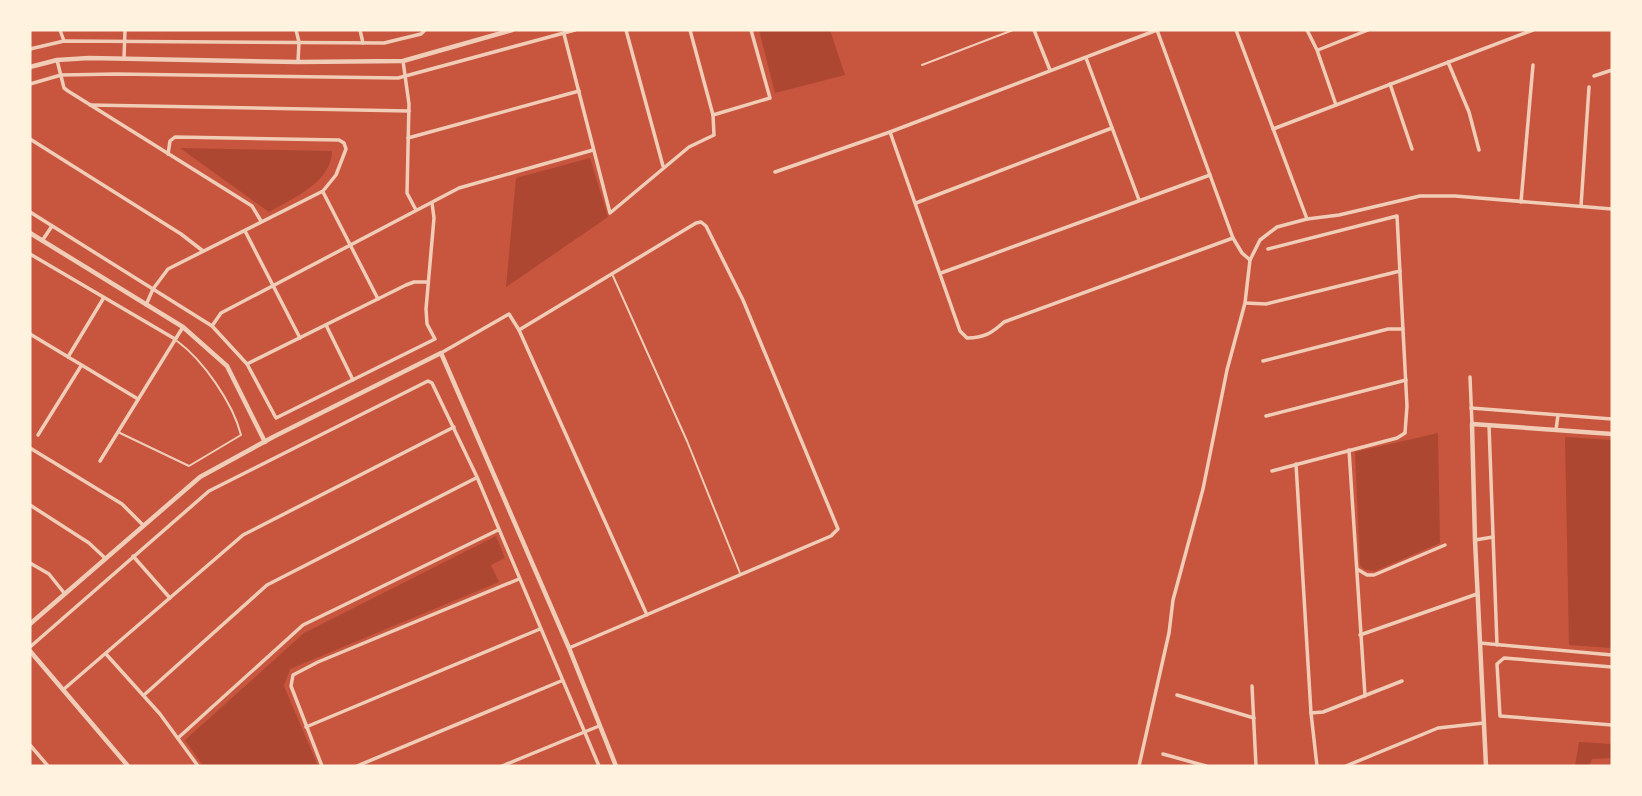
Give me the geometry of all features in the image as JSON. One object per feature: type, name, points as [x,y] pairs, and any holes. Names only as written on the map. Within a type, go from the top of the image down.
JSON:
[{"type":"street","points":[[60,30],[64,41]]},
{"type":"street","points":[[124,58],[125,30]]},
{"type":"street","points":[[296,30],[299,42],[298,62]]},
{"type":"street","points":[[360,30],[363,43]]},
{"type":"street","points":[[30,49],[64,41],[384,43],[421,34],[425,30]]},
{"type":"street","points":[[30,67],[57,60],[124,58],[298,62],[403,61],[512,30]]},
{"type":"street","points":[[30,84],[61,75],[372,79],[406,76],[575,30]]},
{"type":"street","points":[[626,30],[663,166]]},
{"type":"street","points":[[564,34],[610,213],[663,166],[689,147],[714,135],[713,115],[690,30]]},
{"type":"street","points":[[713,115],[770,98],[751,30]]},
{"type":"street","points":[[1034,30],[1050,70]]},
{"type":"street","points":[[775,172],[890,132],[1157,30],[1233,239],[1250,260]]},
{"type":"street","points":[[1236,30],[1307,219]]},
{"type":"street","points":[[1307,30],[1317,50],[1336,105]]},
{"type":"street","points":[[1317,50],[1368,30]]},
{"type":"street","points":[[1273,129],[1533,30]]},
{"type":"street","points":[[1085,57],[1139,200]]},
{"type":"street","points":[[57,60],[64,88],[252,206],[261,221]]},
{"type":"street","points":[[403,61],[409,111],[407,193],[416,210]]},
{"type":"street","points":[[1448,62],[1469,112],[1479,150]]},
{"type":"street","points":[[1521,202],[1533,65]]},
{"type":"street","points":[[1594,76],[1612,70]]},
{"type":"street","points":[[1390,84],[1412,149]]},
{"type":"street","points":[[1581,206],[1589,87]]},
{"type":"street","points":[[408,138],[579,91]]},
{"type":"street","points":[[90,106],[409,111]]},
{"type":"street","points":[[916,203],[1112,128]]},
{"type":"street","points":[[890,132],[960,331],[967,338],[980,338],[990,334],[1004,322],[1233,239]]},
{"type":"street","points":[[146,305],[153,289],[168,269],[323,191],[336,175],[346,149],[344,143],[339,140],[175,137],[170,141],[168,154]]},
{"type":"street","points":[[30,139],[181,234],[203,251]]},
{"type":"street","points":[[212,326],[221,313],[458,188],[593,150]]},
{"type":"street","points":[[941,273],[1210,175]]},
{"type":"street","points":[[323,191],[378,299]]},
{"type":"street","points":[[1139,766],[1169,633],[1173,600],[1203,489],[1227,370],[1245,303],[1250,260],[1259,240],[1269,231],[1307,219],[1339,215],[1420,196],[1612,209]]},
{"type":"street","points":[[30,212],[212,326],[247,364],[276,418],[435,339],[426,318],[434,218],[432,203]]},
{"type":"street","points":[[1268,249],[1397,216],[1407,423],[1405,433],[1397,438],[1272,471]]},
{"type":"street","points":[[519,330],[701,222],[706,226],[743,300],[838,528],[831,536],[569,648]]},
{"type":"street","points":[[42,241],[52,226]]},
{"type":"street","points":[[245,231],[300,338]]},
{"type":"street","points":[[30,233],[183,327],[227,366],[265,442]]},
{"type":"street","points":[[30,254],[175,339]]},
{"type":"street","points":[[1245,303],[1266,304],[1400,271]]},
{"type":"street","points":[[247,364],[414,282],[428,282]]},
{"type":"street","points":[[68,358],[103,299]]},
{"type":"street","points":[[30,624],[200,477],[441,354],[509,314],[519,330],[647,615]]},
{"type":"street","points":[[326,325],[353,380]]},
{"type":"street","points":[[100,461],[183,327]]},
{"type":"street","points":[[1263,361],[1388,329],[1403,330]]},
{"type":"street","points":[[30,334],[138,399]]},
{"type":"street","points":[[441,354],[569,648],[616,766]]},
{"type":"street","points":[[38,435],[81,366]]},
{"type":"street","points":[[1470,377],[1486,766]]},
{"type":"street","points":[[1266,416],[1406,380]]},
{"type":"street","points":[[128,766],[30,649],[209,491],[424,382],[432,383],[477,477],[599,766]]},
{"type":"street","points":[[1471,408],[1612,419]]},
{"type":"street","points":[[1556,430],[1558,415]]},
{"type":"street","points":[[1472,424],[1612,434]]},
{"type":"street","points":[[1489,425],[1497,645]]},
{"type":"street","points":[[64,690],[243,535],[454,427]]},
{"type":"street","points":[[30,447],[122,504],[143,525]]},
{"type":"street","points":[[1349,449],[1365,696]]},
{"type":"street","points":[[1296,464],[1311,713],[1317,766]]},
{"type":"street","points":[[144,695],[267,585],[477,477]]},
{"type":"street","points":[[30,505],[89,543],[106,558]]},
{"type":"street","points":[[178,738],[303,625],[498,530]]},
{"type":"street","points":[[1475,540],[1493,537]]},
{"type":"street","points":[[1357,569],[1367,575],[1374,575],[1445,545]]},
{"type":"street","points":[[133,556],[170,598]]},
{"type":"street","points":[[30,563],[49,574],[65,594]]},
{"type":"street","points":[[322,766],[290,686],[293,675],[318,662],[519,579]]},
{"type":"street","points":[[1360,635],[1478,594]]},
{"type":"street","points":[[306,727],[541,629]]},
{"type":"street","points":[[1480,643],[1612,655]]},
{"type":"street","points":[[106,653],[144,695],[198,766]]},
{"type":"street","points":[[1612,667],[1504,657],[1497,664],[1500,716],[1612,725]]},
{"type":"street","points":[[356,766],[562,681]]},
{"type":"street","points":[[1311,713],[1323,712],[1402,681]]},
{"type":"street","points":[[1252,686],[1256,766]]},
{"type":"street","points":[[1177,695],[1254,718]]},
{"type":"street","points":[[1346,766],[1438,728],[1484,723]]},
{"type":"street","points":[[502,766],[599,726]]},
{"type":"street","points":[[30,745],[48,766]]},
{"type":"street","points":[[1163,754],[1206,766]]},
{"type":"lane","points":[[922,65],[1013,30]]},
{"type":"lane","points":[[613,275],[687,441],[741,575]]},
{"type":"lane","points":[[119,433],[188,466],[238,438],[241,432],[224,397],[190,350],[175,339]]},
{"type":"shaded area","points":[[759,30],[830,30],[845,75],[775,93]]},
{"type":"shaded area","points":[[180,148],[332,151],[330,162],[318,180],[299,195],[269,212]]},
{"type":"shaded area","points":[[590,158],[608,217],[506,287],[516,178]]},
{"type":"shaded area","points":[[1438,433],[1440,543],[1375,571],[1365,570],[1360,565],[1355,452]]},
{"type":"shaded area","points":[[1565,437],[1612,440],[1612,648],[1569,645]]},
{"type":"shaded area","points":[[496,536],[505,558],[491,565],[499,582],[290,669],[284,686],[318,766],[203,766],[185,740],[304,633]]},
{"type":"shaded area","points":[[1579,742],[1612,744],[1612,758],[1592,759],[1589,766],[1575,766]]}]
